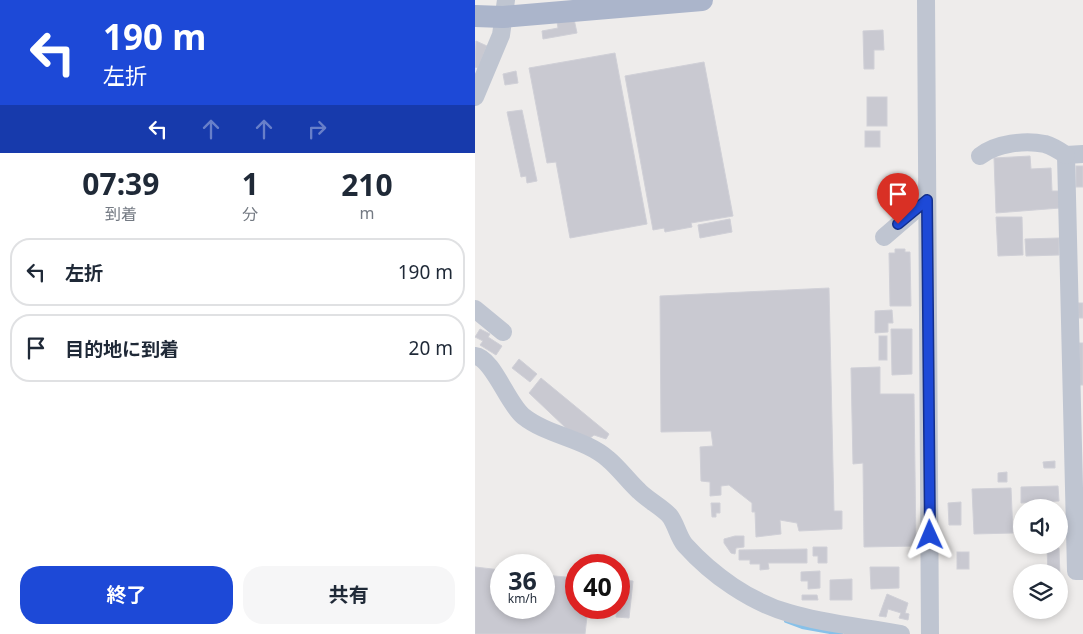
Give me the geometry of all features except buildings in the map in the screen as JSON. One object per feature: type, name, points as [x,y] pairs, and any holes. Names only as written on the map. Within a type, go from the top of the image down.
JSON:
[{"type":"main road","points":[[475,16],[505,8],[702,0]]},
{"type":"street","points":[[926,0],[930,634]]},
{"type":"street","points":[[475,97],[501,35],[505,8]]},
{"type":"street","points":[[980,156],[996,146],[1017,144],[1046,145],[1075,154],[1076,571],[1083,571]]},
{"type":"street","points":[[884,237],[927,200]]},
{"type":"street","points":[[475,309],[503,332]]},
{"type":"street","points":[[475,356],[485,361],[513,405],[524,417],[598,452],[609,460],[640,492],[670,516],[683,543],[736,588],[764,604],[789,613],[901,634]]},
{"type":"waterway","points":[[786,621],[802,627],[841,634]]},
{"type":"route","points":[[898,224],[927,200],[930,535]]}]
